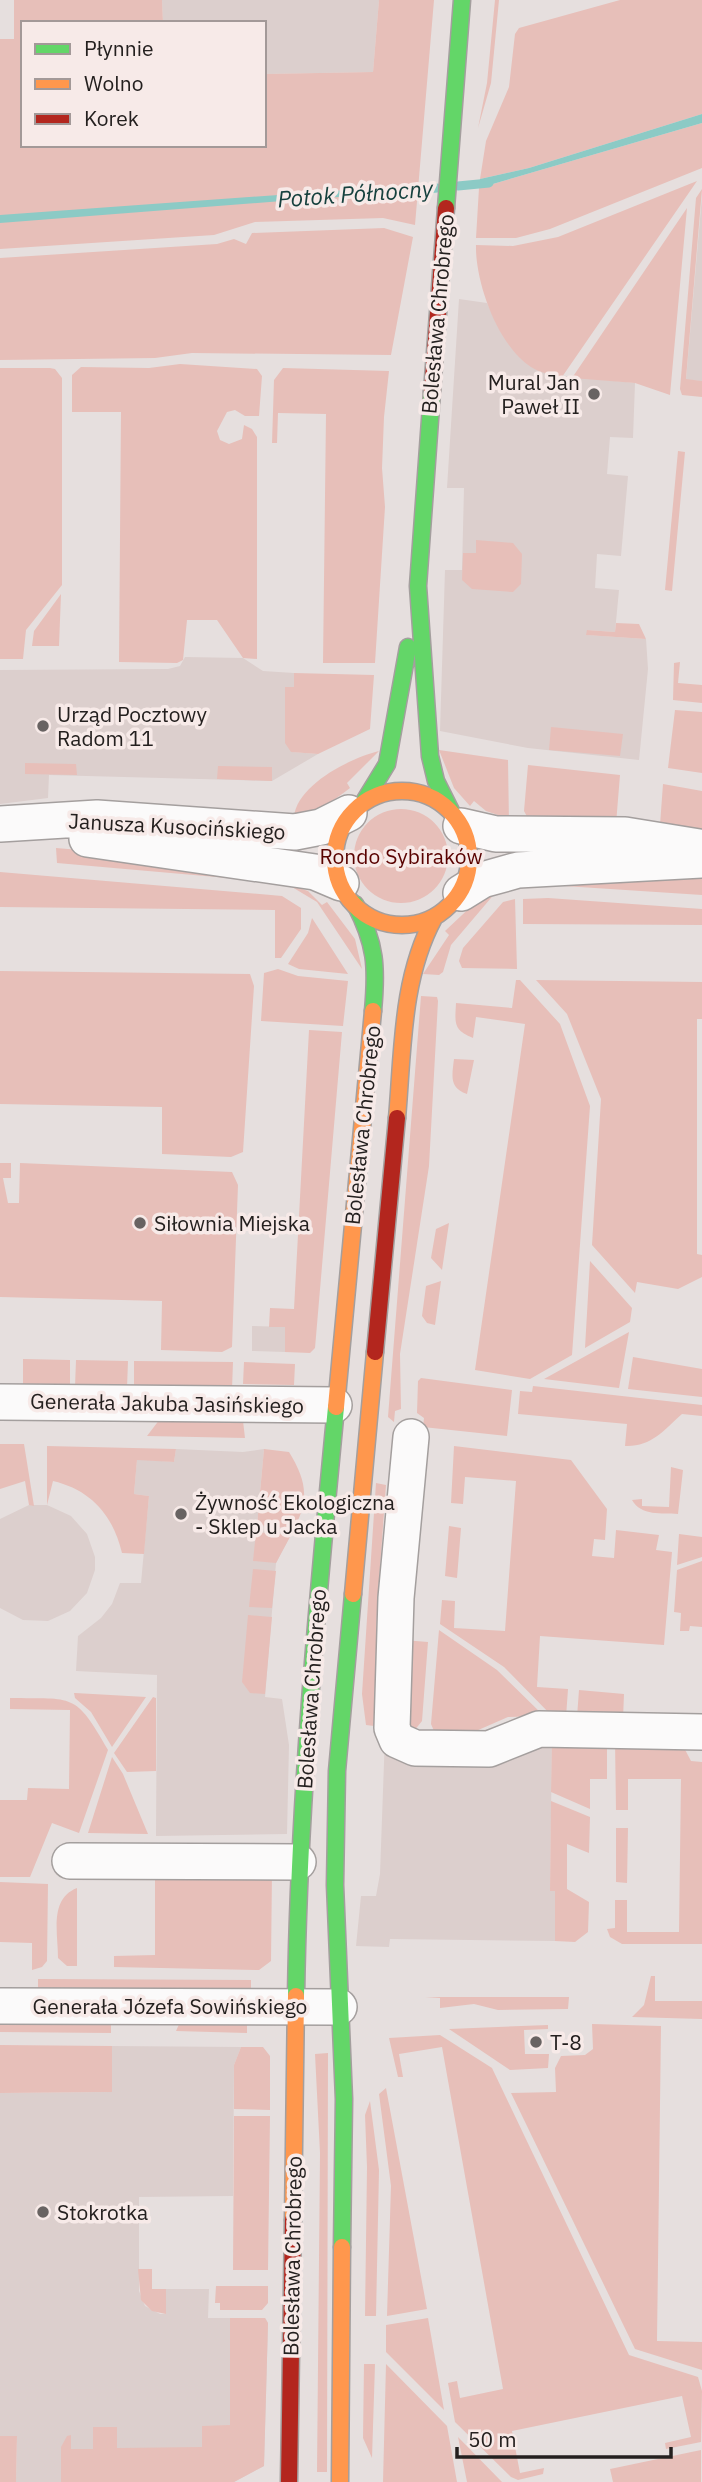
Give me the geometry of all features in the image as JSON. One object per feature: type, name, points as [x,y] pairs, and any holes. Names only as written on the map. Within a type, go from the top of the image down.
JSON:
[{"type":"street","name":"Bolesława Chrobrego","points":[[357,806],[387,764],[418,586],[462,0]]},
{"type":"street","name":"Bolesława Chrobrego","points":[[418,586],[430,755],[436,781],[457,819]]},
{"type":"street","points":[[702,848],[625,835],[496,834],[457,819],[431,797],[411,790],[388,792],[357,806],[337,835],[336,861],[348,893],[367,916],[397,926],[434,918],[461,893],[482,880],[518,870],[702,860]]},
{"type":"street","name":"Janusza Kusocińskiego","points":[[0,827],[97,818],[295,832],[321,827],[357,806]]},
{"type":"street","points":[[457,819],[469,856],[469,869],[461,893]]},
{"type":"street","name":"Janusza Kusocińskiego","points":[[0,827],[315,872],[348,893]]},
{"type":"street","name":"Bolesława Chrobrego","points":[[289,2482],[298,1862],[310,1679],[334,1405],[377,972],[371,935],[348,893]]},
{"type":"street","name":"Bolesława Chrobrego","points":[[340,2482],[344,2099],[335,1833],[356,1554],[409,985],[420,944],[434,918]]},
{"type":"street","name":"Generała Jakuba Jasińskiego","points":[[0,1402],[334,1405]]},
{"type":"street","points":[[411,1437],[394,1622],[392,1728],[397,1740],[407,1747],[489,1749],[539,1729],[702,1732]]},
{"type":"street","points":[[71,1861],[298,1862]]},
{"type":"street","name":"Generała Józefa Sowińskiego","points":[[0,2006],[339,2007]]},
{"type":"shaded area","points":[[162,0],[379,0],[373,72],[266,74],[266,21],[163,21]]},
{"type":"shaded area","points":[[702,196],[702,381],[686,380]]},
{"type":"shaded area","points":[[459,299],[487,303],[501,332],[547,374],[635,383],[633,438],[610,437],[607,474],[628,476],[621,556],[597,554],[595,588],[619,590],[615,632],[587,630],[587,635],[646,639],[648,669],[639,760],[528,748],[440,731],[445,570],[462,570],[464,488],[447,488]]},
{"type":"shaded area","points":[[185,657],[243,658],[263,671],[294,673],[294,687],[285,687],[292,752],[318,754],[272,781],[49,775],[48,798],[0,804],[0,670],[168,669],[180,666]]},
{"type":"shaded area","points":[[252,1326],[286,1327],[285,1352],[252,1351]]},
{"type":"shaded area","points":[[176,1449],[243,1452],[264,1449],[257,1525],[294,1529],[276,1563],[265,1697],[282,1699],[289,1745],[287,1834],[156,1836],[157,1675],[76,1671],[78,1636],[101,1618],[112,1604],[120,1583],[141,1583],[149,1496],[134,1494],[137,1459],[174,1462]]},
{"type":"shaded area","points":[[29,1505],[47,1505],[71,1516],[87,1534],[95,1557],[95,1570],[87,1593],[70,1611],[48,1621],[23,1620],[0,1608],[0,1519]]},
{"type":"shaded area","points":[[385,1735],[552,1739],[550,1890],[555,1891],[555,1941],[390,1939],[389,1947],[356,1946],[361,1896],[376,1896],[380,1874]]},
{"type":"shaded area","points":[[112,2046],[241,2047],[234,2065],[233,2196],[139,2197],[139,2291],[145,2306],[160,2314],[166,2314],[166,2289],[209,2289],[208,2318],[265,2318],[268,2323],[264,2466],[234,2482],[16,2482],[17,2436],[0,2436],[0,2093],[112,2092]]},
{"type":"green space","points":[[14,0],[162,0],[163,21],[21,21],[21,147],[266,147],[266,74],[373,72],[379,0],[434,0],[415,225],[383,218],[255,222],[214,235],[0,249],[0,39],[14,39]]},
{"type":"green space","points":[[495,0],[499,0],[491,83],[478,128],[487,83]]},
{"type":"green space","points":[[620,0],[702,0],[702,114],[529,168],[480,179],[486,141],[509,87],[515,34],[519,28]]},
{"type":"green space","points":[[702,123],[702,168],[550,229],[516,238],[476,238],[479,188]]},
{"type":"green space","points":[[697,181],[562,377],[538,371],[519,357],[499,329],[484,294],[476,245],[513,246],[558,237]]},
{"type":"green space","points":[[702,189],[686,379],[702,381],[702,397],[682,395],[680,389],[696,198]]},
{"type":"green space","points":[[687,208],[670,395],[635,383],[572,378]]},
{"type":"green space","points":[[384,228],[413,237],[391,355],[192,353],[155,358],[0,360],[0,258],[217,244],[234,239],[246,244],[252,233]]},
{"type":"green space","points":[[180,364],[257,369],[262,376],[259,416],[245,416],[235,410],[227,412],[217,431],[220,440],[229,444],[242,439],[244,425],[252,429],[257,437],[257,659],[243,658],[217,620],[187,620],[183,660],[177,663],[119,662],[121,412],[72,412],[72,375],[81,367],[149,368]]},
{"type":"green space","points":[[0,368],[50,368],[55,369],[62,378],[62,585],[26,630],[23,659],[0,659]]},
{"type":"green space","points":[[283,368],[389,371],[384,417],[382,468],[385,507],[375,663],[323,663],[326,414],[278,413],[277,443],[272,443],[274,380]]},
{"type":"green space","points":[[678,451],[685,452],[672,591],[665,590]]},
{"type":"green space","points":[[476,540],[513,543],[522,554],[521,584],[513,592],[472,589],[462,580],[463,553],[476,553]]},
{"type":"green space","points":[[61,594],[59,646],[32,646],[34,631]]},
{"type":"green space","points":[[616,623],[639,624],[646,639],[586,635],[587,630],[615,632]]},
{"type":"green space","points":[[680,662],[678,683],[702,685],[702,703],[673,700],[674,663]]},
{"type":"green space","points":[[294,673],[374,675],[370,729],[318,754],[291,752],[285,743],[285,687],[294,687]]},
{"type":"green space","points":[[675,710],[702,712],[702,773],[668,768]]},
{"type":"green space","points":[[551,727],[623,734],[620,756],[549,750]]},
{"type":"green space","points":[[439,750],[508,760],[509,824],[503,823],[501,816],[486,811],[474,801],[470,806],[454,788]]},
{"type":"green space","points":[[379,751],[347,783],[350,788],[324,806],[294,817],[304,794],[315,784],[340,767]]},
{"type":"green space","points":[[25,763],[76,764],[77,775],[25,774]]},
{"type":"green space","points":[[528,765],[620,775],[616,824],[531,824],[524,811]]},
{"type":"green space","points":[[218,766],[272,767],[272,781],[217,779]]},
{"type":"green space","points":[[663,784],[702,791],[702,834],[660,825]]},
{"type":"green space","name":"Rondo Sybiraków","points":[[401,809],[419,813],[434,823],[444,838],[448,856],[444,874],[434,889],[419,899],[401,903],[383,899],[368,889],[358,874],[354,856],[358,838],[368,823],[383,813]]},
{"type":"green space","points":[[56,848],[104,852],[262,881],[57,863]]},
{"type":"green space","points":[[0,872],[282,896],[301,908],[301,929],[281,958],[275,958],[275,910],[0,907]]},
{"type":"green space","points":[[702,877],[702,895],[549,885]]},
{"type":"green space","points":[[287,884],[308,891],[322,905],[327,902],[355,939],[362,969],[317,902]]},
{"type":"green space","points":[[502,885],[451,945],[443,972],[439,975],[423,974],[449,935],[445,931],[478,900]]},
{"type":"green space","points":[[548,898],[702,909],[702,925],[523,924],[523,899]]},
{"type":"green space","points":[[515,899],[517,969],[462,968],[459,961],[463,948],[503,902]]},
{"type":"green space","points":[[312,918],[348,974],[299,969],[288,964],[308,933]]},
{"type":"green space","points":[[278,969],[298,976],[348,981],[343,1026],[261,1021],[264,973]]},
{"type":"green space","points":[[0,971],[250,974],[254,986],[243,1152],[231,1157],[162,1154],[162,1107],[0,1104]]},
{"type":"green space","points":[[516,980],[520,980],[560,1024],[590,1106],[572,1355],[530,1379],[475,1370],[525,1024],[476,1017],[473,1038],[459,1029],[455,1016],[456,1003],[512,1008]]},
{"type":"green space","points":[[536,980],[702,982],[702,1019],[697,1019],[697,1254],[702,1255],[702,1277],[678,1289],[637,1282],[635,1293],[592,1245],[601,1099],[567,1014]]},
{"type":"green space","points":[[421,996],[437,997],[438,1001],[429,1166],[400,1354],[401,1409],[395,1411],[394,1422],[388,1417]]},
{"type":"green space","points":[[309,1030],[342,1032],[315,1348],[310,1353],[285,1352],[285,1327],[269,1327],[270,1308],[294,1309]]},
{"type":"green space","points":[[454,1059],[474,1060],[467,1094],[454,1085]]},
{"type":"green space","points":[[0,1163],[11,1163],[11,1178],[3,1178],[8,1203],[19,1203],[20,1163],[232,1172],[238,1185],[232,1347],[222,1352],[161,1350],[162,1301],[0,1297]]},
{"type":"green space","points":[[449,1223],[442,1270],[431,1258],[436,1229]]},
{"type":"green space","points":[[590,1261],[632,1308],[630,1322],[585,1348]]},
{"type":"green space","points":[[441,1281],[435,1325],[427,1323],[422,1316],[426,1286]]},
{"type":"green space","points":[[629,1332],[619,1388],[544,1379]]},
{"type":"green space","points":[[633,1357],[702,1369],[702,1397],[628,1389]]},
{"type":"green space","points":[[23,1359],[70,1360],[70,1387],[23,1387]]},
{"type":"green space","points":[[76,1360],[128,1361],[127,1388],[75,1387]]},
{"type":"green space","points":[[134,1361],[233,1362],[232,1389],[134,1388]]},
{"type":"green space","points":[[244,1362],[295,1364],[294,1385],[243,1384]]},
{"type":"green space","points":[[421,1378],[512,1390],[507,1436],[423,1427],[424,1418],[417,1413],[418,1381]]},
{"type":"green space","points":[[533,1386],[702,1405],[702,1416],[682,1414],[649,1441],[625,1446],[627,1424],[518,1414],[520,1391],[532,1392]]},
{"type":"green space","points":[[163,1415],[243,1421],[245,1438],[147,1436]]},
{"type":"green space","points":[[0,1444],[24,1444],[34,1506],[29,1505],[25,1481],[0,1489]]},
{"type":"green space","points":[[47,1446],[176,1449],[174,1462],[137,1460],[134,1494],[149,1496],[144,1554],[122,1553],[106,1516],[79,1491],[53,1481],[47,1505]]},
{"type":"green space","points":[[454,1446],[571,1460],[607,1509],[605,1540],[594,1539],[592,1556],[614,1558],[616,1530],[659,1535],[656,1550],[672,1552],[664,1645],[540,1636],[537,1687],[568,1689],[566,1717],[553,1717],[504,1667],[440,1624],[442,1600],[455,1601],[454,1628],[505,1631],[516,1481],[465,1477],[463,1504],[451,1503]]},
{"type":"green space","points":[[264,1449],[289,1452],[299,1471],[304,1498],[294,1529],[257,1525]]},
{"type":"green space","points":[[671,1467],[683,1470],[678,1514],[652,1513],[636,1505],[632,1500],[642,1499],[642,1506],[669,1507]]},
{"type":"green space","points":[[376,1483],[386,1485],[377,1609],[374,1726],[366,1725],[362,1694]]},
{"type":"green space","points":[[449,1526],[461,1528],[457,1578],[445,1576]]},
{"type":"green space","points":[[256,1532],[291,1535],[276,1563],[253,1561]]},
{"type":"green space","points":[[679,1534],[702,1537],[702,1557],[677,1565]]},
{"type":"green space","points":[[702,1561],[702,1627],[690,1626],[689,1631],[680,1631],[681,1613],[674,1612],[677,1570]]},
{"type":"green space","points":[[253,1569],[276,1571],[272,1608],[249,1607]]},
{"type":"green space","points":[[248,1615],[272,1617],[265,1694],[250,1693],[242,1682]]},
{"type":"green space","points":[[439,1630],[497,1670],[544,1716],[508,1717],[460,1738],[434,1731],[431,1724]]},
{"type":"green space","points":[[403,1640],[428,1642],[422,1721],[410,1736]]},
{"type":"green space","points":[[579,1690],[624,1694],[623,1719],[577,1717]]},
{"type":"green space","points":[[74,1693],[146,1697],[112,1747],[91,1712],[75,1698]]},
{"type":"green space","points":[[153,1697],[156,1698],[156,1771],[127,1772],[114,1753]]},
{"type":"green space","points":[[10,1698],[48,1698],[71,1703],[88,1718],[108,1750],[79,1833],[52,1823],[30,1877],[0,1877],[0,1800],[27,1800],[28,1788],[69,1789],[70,1710],[10,1709]]},
{"type":"green space","points":[[552,1739],[607,1740],[607,1779],[590,1779],[590,1809],[551,1792]]},
{"type":"green space","points":[[615,1740],[681,1742],[691,1761],[702,1762],[702,1944],[622,1944],[610,1937],[607,1929],[615,1928],[615,1900],[627,1900],[627,1932],[679,1932],[681,1779],[628,1779],[628,1810],[616,1810]]},
{"type":"green space","points":[[112,1757],[123,1774],[148,1834],[88,1833]]},
{"type":"green space","points":[[551,1801],[590,1817],[589,1853],[567,1844],[567,1889],[589,1902],[588,1932],[575,1942],[555,1941],[555,1891],[550,1891]]},
{"type":"green space","points":[[616,1828],[628,1828],[627,1883],[616,1882]]},
{"type":"green space","points":[[272,1872],[271,1961],[259,1970],[114,1967],[114,1956],[155,1955],[155,1876]]},
{"type":"green space","points":[[0,1882],[48,1884],[47,1961],[42,1967],[32,1970],[32,1943],[0,1942]]},
{"type":"green space","points":[[77,1888],[77,1966],[67,1966],[58,1958],[57,1918],[62,1900]]},
{"type":"green space","points":[[651,1976],[655,1976],[655,2001],[702,2001],[702,2019],[632,2017],[644,2005]]},
{"type":"green space","points":[[38,1979],[251,1980],[251,1994],[38,1993]]},
{"type":"green space","points":[[425,1997],[569,1997],[568,2009],[498,2010],[474,2004],[440,2008],[440,1998]]},
{"type":"green space","points":[[0,2019],[111,2020],[111,2033],[0,2032]]},
{"type":"green space","points":[[180,2022],[247,2022],[247,2033],[176,2031]]},
{"type":"green space","points":[[592,2024],[661,2026],[657,2341],[702,2342],[702,2370],[635,2349],[511,2093],[556,2092],[555,2068],[561,2056],[585,2055],[593,2049]]},
{"type":"green space","points":[[548,2025],[548,2029],[524,2030],[525,2054],[549,2054],[548,2068],[510,2070],[449,2029]]},
{"type":"green space","points":[[440,2035],[492,2068],[629,2355],[698,2377],[702,2391],[701,2442],[666,2449],[665,2443],[691,2437],[682,2396],[512,2431],[520,2473],[544,2468],[543,2474],[518,2480],[511,2477],[455,2422],[448,2383],[457,2381],[460,2398],[503,2389],[442,2047],[399,2054],[403,2077],[398,2077],[389,2038]]},
{"type":"green space","points":[[0,2045],[112,2046],[112,2092],[0,2093]]},
{"type":"green space","points":[[241,2047],[263,2047],[270,2056],[270,2110],[234,2109],[234,2065]]},
{"type":"green space","points":[[328,2053],[327,2472],[317,2472],[320,2153],[315,2054]]},
{"type":"green space","points":[[386,2088],[427,2309],[387,2316],[391,2186],[379,2094]]},
{"type":"green space","points":[[370,2101],[379,2170],[376,2316],[365,2316],[365,2115]]},
{"type":"green space","points":[[234,2116],[270,2116],[268,2270],[233,2270]]},
{"type":"green space","points":[[138,2269],[152,2269],[152,2289],[166,2289],[166,2314],[152,2311],[141,2300]]},
{"type":"green space","points":[[216,2286],[268,2286],[268,2303],[262,2310],[220,2310],[220,2303],[215,2303]]},
{"type":"green space","points":[[230,2318],[265,2318],[268,2323],[264,2466],[234,2482],[61,2482],[61,2447],[67,2436],[71,2435],[71,2449],[93,2449],[93,2427],[117,2427],[117,2448],[202,2447],[202,2426],[230,2425]]},
{"type":"green space","points":[[428,2318],[444,2410],[386,2352],[386,2325]]},
{"type":"green space","points":[[364,2364],[375,2364],[372,2458],[363,2438]]},
{"type":"green space","points":[[386,2364],[447,2426],[457,2482],[383,2482]]},
{"type":"green space","points":[[0,2436],[17,2436],[16,2482],[0,2482]]},
{"type":"green space","points":[[458,2437],[502,2482],[467,2482]]},
{"type":"green space","points":[[701,2450],[701,2482],[613,2482],[610,2469]]},
{"type":"water","points":[[702,114],[702,123],[479,188],[480,179],[529,168]]},
{"type":"water","points":[[417,185],[417,193],[0,223],[0,215]]},
{"type":"waterway","name":"Potok Północny","points":[[458,186],[489,183]]},
{"type":"waterway","name":"Potok Północny","points":[[406,191],[437,188]]},
{"type":"traffic: fast","points":[[446,208],[462,0]]},
{"type":"traffic: fast","points":[[432,392],[418,586],[430,756],[436,781],[452,813]]},
{"type":"traffic: fast","points":[[365,800],[387,764],[408,647]]},
{"type":"traffic: fast","points":[[355,904],[371,944],[375,981],[373,1011]]},
{"type":"traffic: fast","points":[[296,1996],[305,1775],[336,1407]]},
{"type":"traffic: fast","points":[[342,2247],[344,2099],[335,1885],[337,1771],[353,1594]]},
{"type":"traffic: slow","points":[[402,791],[428,796],[450,810],[464,832],[469,858],[464,884],[450,906],[428,920],[402,925],[376,920],[354,906],[340,884],[335,858],[340,832],[354,810],[376,796],[402,791]]},
{"type":"traffic: slow","points":[[397,1118],[409,990],[423,941],[434,918]]},
{"type":"traffic: slow","points":[[336,1407],[373,1011]]},
{"type":"traffic: slow","points":[[353,1594],[375,1352]]},
{"type":"traffic: slow","points":[[293,2220],[296,1996]]},
{"type":"traffic: slow","points":[[340,2482],[342,2247]]},
{"type":"traffic: jam","points":[[432,392],[446,208]]},
{"type":"traffic: jam","points":[[375,1352],[397,1118]]},
{"type":"traffic: jam","points":[[289,2482],[293,2220]]},
{"type":"place","name":"Mural Jan Paweł II","points":[[594,394]]},
{"type":"place","name":"Urząd Pocztowy Radom 11","points":[[43,726]]},
{"type":"place","name":"Siłownia Miejska","points":[[140,1223]]},
{"type":"place","name":"Żywność Ekologiczna - Sklep u Jacka","points":[[181,1514]]},
{"type":"place","name":"T-8","points":[[536,2042]]},
{"type":"place","name":"Stokrotka","points":[[43,2212]]}]
